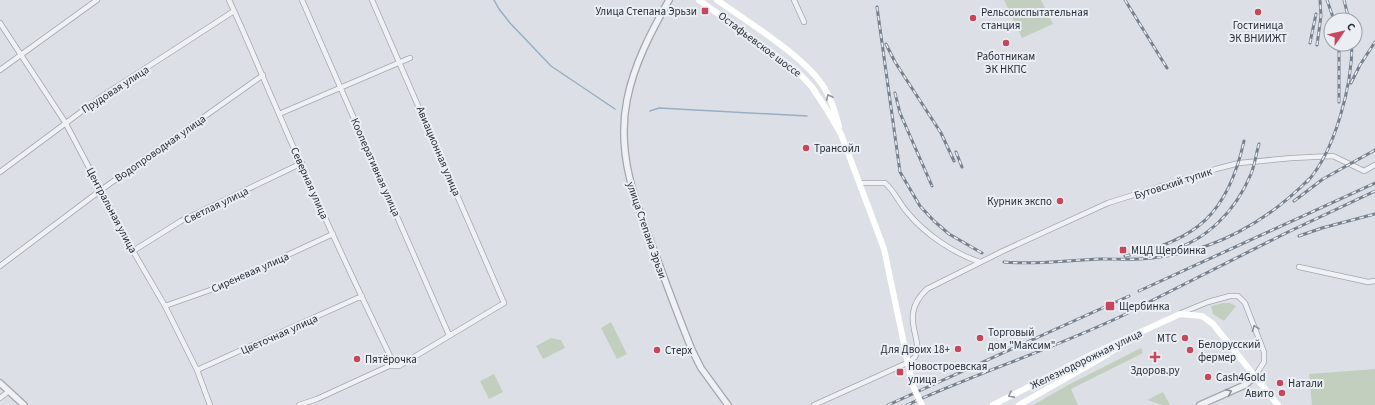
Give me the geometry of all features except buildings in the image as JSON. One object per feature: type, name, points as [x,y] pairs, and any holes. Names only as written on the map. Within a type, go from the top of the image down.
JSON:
[{"type":"main road","name":"Остафьевское шоссе","points":[[698,0],[797,70],[819,96],[841,134]]},
{"type":"main road","name":"Остафьевское шоссе","points":[[717,0],[798,59],[817,78],[830,98],[841,134],[884,249],[891,276],[912,384],[922,405]]},
{"type":"main road","name":"Железнодорожная улица","points":[[992,405],[1095,353],[1180,314]]},
{"type":"main road","points":[[1180,314],[1194,314],[1208,320],[1222,334],[1278,405]]},
{"type":"main road","points":[[1019,405],[1105,356],[1134,336]]},
{"type":"street","points":[[0,70],[97,0]]},
{"type":"street","name":"Северная улица","points":[[229,0],[333,234],[391,358],[389,366]]},
{"type":"street","name":"Кооперативная улица","points":[[302,0],[449,335]]},
{"type":"street","name":"Авиационная улица","points":[[372,0],[400,61],[504,303],[449,335]]},
{"type":"street","name":"улица Степана Эрьзи","points":[[668,0],[640,55],[630,86],[624,120],[626,162],[637,206],[692,350],[701,368],[728,405]]},
{"type":"street","points":[[794,0],[804,22]]},
{"type":"street","name":"Прудовая улица","points":[[0,172],[66,122],[234,11]]},
{"type":"street","name":"Центральная улица","points":[[0,23],[66,122],[133,251],[165,306],[197,370],[210,405]]},
{"type":"street","points":[[279,114],[410,58]]},
{"type":"street","name":"Водопроводная улица","points":[[0,266],[101,190],[263,74]]},
{"type":"street","name":"Бутовский тупик","points":[[980,262],[1108,203],[1216,168],[1239,164],[1324,156],[1333,156],[1364,171],[1375,165]]},
{"type":"street","name":"Светлая улица","points":[[133,251],[181,221],[302,163]]},
{"type":"street","points":[[860,183],[885,183],[918,224],[946,246],[980,262]]},
{"type":"street","name":"Сиреневая улица","points":[[165,306],[216,288],[333,234]]},
{"type":"street","points":[[814,405],[915,357],[917,346],[912,322],[914,310],[920,296],[935,284],[980,262]]},
{"type":"street","points":[[1298,267],[1368,282],[1375,281]]},
{"type":"street","name":"Цветочная улица","points":[[197,370],[362,296]]},
{"type":"street","points":[[1180,314],[1208,302],[1230,296],[1238,296],[1245,303],[1264,352],[1264,362],[1255,376],[1245,385],[1200,405]]},
{"type":"street","points":[[299,405],[317,399],[389,366],[399,366],[449,335]]},
{"type":"street","points":[[0,383],[24,405]]},
{"type":"street","points":[[0,398],[9,391]]},
{"type":"green space","points":[[1004,0],[1041,0],[1053,24],[1022,38]]},
{"type":"green space","points":[[1230,303],[1236,306],[1224,321],[1213,314],[1211,306]]},
{"type":"green space","points":[[611,322],[627,354],[617,359],[601,328]]},
{"type":"green space","points":[[551,338],[561,340],[565,348],[543,359],[536,346]]},
{"type":"green space","points":[[1141,348],[1143,353],[1071,389],[1078,405],[1033,405],[1068,385]]},
{"type":"green space","points":[[1375,369],[1375,405],[1312,405],[1309,374]]},
{"type":"green space","points":[[494,374],[503,392],[489,399],[480,381]]},
{"type":"green space","points":[[1163,392],[1170,405],[1163,405],[1147,400]]},
{"type":"waterway","points":[[494,0],[510,23],[551,66],[615,109]]},
{"type":"waterway","points":[[650,111],[659,108],[807,116]]},
{"type":"railway","points":[[1125,0],[1167,68]]},
{"type":"railway","points":[[1317,45],[1321,16],[1320,0]]},
{"type":"railway","points":[[1327,0],[1331,12]]},
{"type":"railway","points":[[1344,0],[1347,12]]},
{"type":"railway","points":[[877,7],[900,172],[920,206],[934,221],[949,234],[982,253]]},
{"type":"railway","points":[[1310,43],[1316,14]]},
{"type":"railway","points":[[1351,83],[1360,65],[1375,42]]},
{"type":"railway","points":[[886,44],[895,62],[941,133],[954,161]]},
{"type":"railway","points":[[1339,52],[1339,102]]},
{"type":"railway","points":[[1307,182],[1317,169],[1334,136],[1349,79],[1352,52]]},
{"type":"railway","points":[[895,93],[900,113],[932,186]]},
{"type":"railway","points":[[1125,256],[1150,250],[1172,242],[1190,232],[1206,220],[1218,205],[1229,187],[1244,141]]},
{"type":"railway","points":[[1168,251],[1195,240],[1207,232],[1228,212],[1245,187],[1251,174],[1259,144]]},
{"type":"railway","points":[[1294,201],[1323,179],[1375,150]]},
{"type":"railway","points":[[956,152],[962,167]]},
{"type":"railway","points":[[1004,262],[1028,263],[1101,259],[1146,259],[1175,255],[1217,242],[1238,232],[1275,209],[1309,179]]},
{"type":"railway","points":[[1139,291],[1375,183]]},
{"type":"railway","points":[[1145,304],[1286,233],[1375,191]]},
{"type":"railway","points":[[1299,236],[1322,228],[1375,214]]},
{"type":"railway","points":[[888,405],[1129,296]]},
{"type":"railway","points":[[907,405],[1073,338],[1128,313]]},
{"type":"place","name":"Улица Степана Эрьзи","points":[[705,11]]},
{"type":"place","name":"Гостиница ЭК ВНИИЖТ","points":[[1258,12]]},
{"type":"place","name":"Рельсоиспытательная станция","points":[[973,18]]},
{"type":"place","name":"Работникам ЭК НКПС","points":[[1006,43]]},
{"type":"place","name":"Трансойл","points":[[806,148]]},
{"type":"place","name":"Курник экспо","points":[[1060,201]]},
{"type":"place","name":"МЦД Щербинка","points":[[1123,250]]},
{"type":"place","name":"Щербинка","points":[[1110,306]]},
{"type":"place","name":"Торговый дом \"Максим\"","points":[[980,338]]},
{"type":"place","name":"МТС","points":[[1185,338]]},
{"type":"place","name":"Для Двоих 18+","points":[[958,349]]},
{"type":"place","name":"Стерх","points":[[657,350]]},
{"type":"place","name":"Белорусский фермер","points":[[1190,350]]},
{"type":"place","name":"Здоров.ру","points":[[1155,357]]},
{"type":"place","name":"Пятёрочка","points":[[357,359]]},
{"type":"place","name":"Новостроевская улица","points":[[900,372]]},
{"type":"place","name":"Cash4Gold","points":[[1208,377]]},
{"type":"place","name":"Натали","points":[[1280,383]]},
{"type":"place","name":"Авито","points":[[1282,393]]}]
